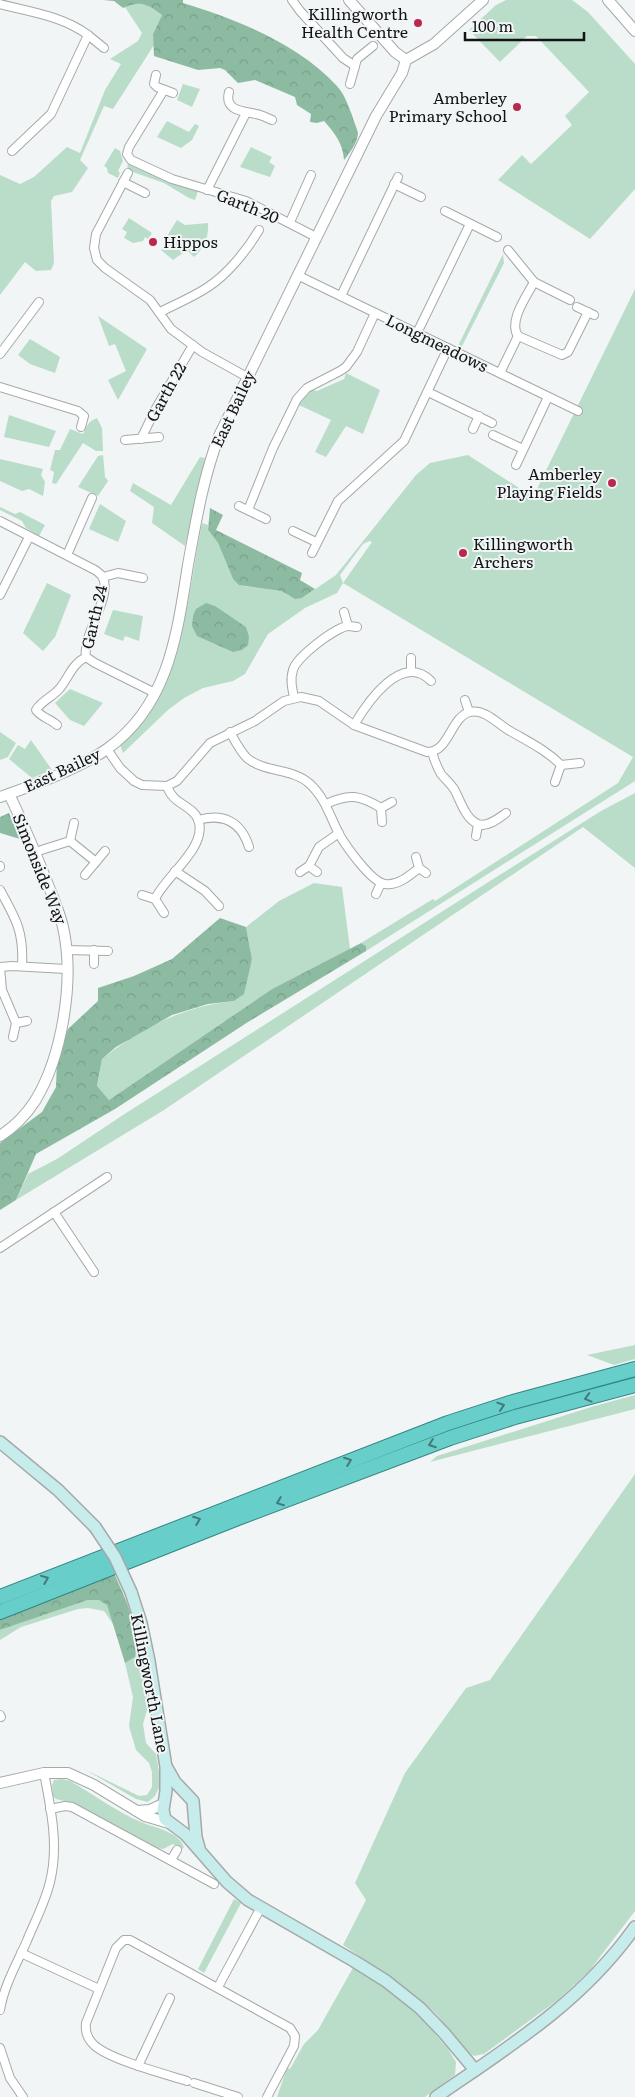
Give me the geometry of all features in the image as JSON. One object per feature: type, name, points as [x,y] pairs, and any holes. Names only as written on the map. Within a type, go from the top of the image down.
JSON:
[{"type":"highway","points":[[0,1597],[448,1423],[513,1402],[635,1369]]},
{"type":"highway","points":[[0,1612],[238,1518],[450,1438],[515,1417],[635,1385]]},
{"type":"main road","name":"Killingworth Lane","points":[[0,1442],[58,1490],[95,1527],[115,1557],[131,1592],[141,1623],[166,1767]]},
{"type":"main road","points":[[166,1767],[175,1782],[193,1802],[195,1831],[199,1848]]},
{"type":"main road","points":[[166,1767],[164,1816],[199,1848],[226,1882],[260,1909],[386,1981],[432,2020],[475,2070]]},
{"type":"main road","points":[[164,1803],[173,1794],[186,1795]]},
{"type":"main road","points":[[173,1824],[189,1822],[195,1811]]},
{"type":"main road","points":[[436,2097],[562,2008],[606,1966],[635,1927]]},
{"type":"street","points":[[292,0],[343,58],[354,66]]},
{"type":"street","points":[[349,0],[395,52],[406,60],[434,44],[483,0]]},
{"type":"street","points":[[608,0],[635,31]]},
{"type":"street","points":[[0,4],[63,20],[74,25],[104,48]]},
{"type":"street","points":[[12,151],[51,114],[88,35]]},
{"type":"street","points":[[350,84],[357,59],[373,46]]},
{"type":"street","name":"East Bailey","points":[[4,796],[84,764],[107,749],[134,725],[156,694],[171,655],[203,485],[219,436],[376,116],[402,73],[406,60]]},
{"type":"street","points":[[156,75],[154,84],[157,88],[173,93]]},
{"type":"street","name":"Garth 20","points":[[164,90],[129,147],[127,154],[136,163],[172,179],[246,201],[316,237]]},
{"type":"street","points":[[229,92],[227,98],[231,106],[236,110],[272,120]]},
{"type":"street","name":"Garth 20","points":[[207,190],[246,113]]},
{"type":"street","name":"Garth 22","points":[[128,173],[96,234],[94,242],[97,260],[105,268],[144,295],[160,312],[171,329],[193,345],[248,377]]},
{"type":"street","name":"Garth 20","points":[[290,222],[311,175]]},
{"type":"street","points":[[341,296],[396,181],[421,197]]},
{"type":"street","points":[[123,182],[145,193]]},
{"type":"street","points":[[445,211],[497,237]]},
{"type":"street","points":[[417,333],[470,224]]},
{"type":"street","points":[[160,312],[208,288],[221,278],[259,230]]},
{"type":"street","points":[[508,250],[534,282],[570,300]]},
{"type":"street","name":"Longmeadows","points":[[297,275],[578,412]]},
{"type":"street","points":[[534,282],[516,320],[514,329],[518,336],[562,355],[568,352],[591,314],[577,307]]},
{"type":"street","points":[[0,354],[39,302]]},
{"type":"street","points":[[248,510],[273,448],[297,399],[307,388],[346,367],[357,352],[375,313]]},
{"type":"street","points":[[500,374],[518,336]]},
{"type":"street","name":"Garth 22","points":[[141,438],[193,345]]},
{"type":"street","points":[[312,552],[338,501],[404,441],[448,348]]},
{"type":"street","points":[[0,387],[78,411],[84,416],[80,427]]},
{"type":"street","points":[[428,392],[492,423]]},
{"type":"street","points":[[516,465],[548,397]]},
{"type":"street","points":[[473,428],[479,416]]},
{"type":"street","points":[[493,435],[523,449]]},
{"type":"street","name":"Garth 22","points":[[125,440],[159,437]]},
{"type":"street","points":[[67,555],[92,498]]},
{"type":"street","points":[[239,506],[266,518]]},
{"type":"street","name":"Garth 24","points":[[0,521],[95,570],[103,577],[104,592],[84,648],[86,657],[156,694]]},
{"type":"street","points":[[293,531],[316,542]]},
{"type":"street","points":[[0,595],[29,537]]},
{"type":"street","name":"Garth 24","points":[[103,577],[118,573],[143,578]]},
{"type":"street","points":[[344,612],[348,626]]},
{"type":"street","points":[[294,697],[292,672],[299,658],[306,651],[348,626],[357,627]]},
{"type":"street","name":"Garth 24","points":[[57,725],[39,714],[36,710],[41,702],[60,689],[72,668],[86,657]]},
{"type":"street","points":[[411,658],[411,672]]},
{"type":"street","points":[[354,725],[374,694],[392,680],[411,672],[418,672],[431,681]]},
{"type":"street","points":[[107,749],[120,768],[134,781],[148,786],[167,786],[177,781],[210,743],[254,721],[284,701],[294,697],[311,698],[319,701],[354,725],[404,742],[416,749],[432,752],[439,748],[457,720],[469,712],[477,712],[492,718],[510,731],[549,753],[561,765]]},
{"type":"street","points":[[465,700],[469,712]]},
{"type":"street","points":[[230,732],[247,757],[260,765],[286,771],[309,783],[326,804],[339,833],[360,862],[381,883],[386,884],[402,880],[419,868]]},
{"type":"street","points":[[432,752],[442,775],[454,788],[470,816],[478,825]]},
{"type":"street","points":[[561,765],[580,763]]},
{"type":"street","points":[[555,782],[561,765]]},
{"type":"street","points":[[155,899],[165,881],[194,848],[199,833],[198,820],[192,812],[170,795],[167,786]]},
{"type":"street","name":"Simonside Way","points":[[0,1136],[11,1128],[35,1102],[50,1067],[64,1013],[66,969],[64,931],[59,913],[35,852],[4,796]]},
{"type":"street","points":[[326,804],[344,797],[357,796],[366,798],[381,808]]},
{"type":"street","points":[[381,808],[392,802]]},
{"type":"street","points":[[381,808],[382,822]]},
{"type":"street","points":[[478,825],[492,822],[506,814]]},
{"type":"street","points":[[198,820],[212,816],[223,818],[235,824],[245,834],[249,847]]},
{"type":"street","points":[[70,841],[74,823]]},
{"type":"street","points":[[476,836],[478,825]]},
{"type":"street","points":[[245,834],[254,831]]},
{"type":"street","points":[[300,872],[309,866],[319,847],[339,833]]},
{"type":"street","points":[[35,852],[70,841]]},
{"type":"street","points":[[70,841],[96,862]]},
{"type":"street","points":[[85,876],[105,851]]},
{"type":"street","points":[[416,857],[419,868],[426,873]]},
{"type":"street","points":[[309,866],[317,872]]},
{"type":"street","points":[[175,871],[205,891],[218,906]]},
{"type":"street","points":[[376,894],[381,883]]},
{"type":"street","points":[[0,890],[21,933],[23,948],[22,966]]},
{"type":"street","points":[[199,899],[205,891]]},
{"type":"street","points":[[142,895],[155,899],[164,913]]},
{"type":"street","points":[[66,950],[108,951]]},
{"type":"street","points":[[94,950],[94,964]]},
{"type":"street","points":[[13,1037],[16,1023],[2,990],[0,967],[22,966],[66,969]]},
{"type":"street","points":[[16,1023],[27,1021]]},
{"type":"street","points":[[0,1248],[107,1177]]},
{"type":"street","points":[[54,1212],[94,1272]]},
{"type":"street","points":[[0,1783],[44,1773],[63,1772],[72,1774],[150,1818],[173,1824]]},
{"type":"street","points":[[0,2010],[6,1987],[43,1903],[52,1873],[55,1845],[44,1773]]},
{"type":"street","points":[[136,1811],[150,1810],[164,1803]]},
{"type":"street","points":[[50,1808],[72,1807],[214,1884]]},
{"type":"street","points":[[171,1860],[177,1850]]},
{"type":"street","points":[[218,1987],[260,1909]]},
{"type":"street","points":[[238,2097],[138,2066],[105,2052],[94,2046],[88,2039],[85,2030],[86,2023],[116,1948],[124,1940],[130,1940],[218,1987],[285,2025],[294,2033],[294,2046],[267,2097]]},
{"type":"street","points":[[21,1954],[99,1989]]},
{"type":"street","points":[[138,2066],[170,1998]]},
{"type":"street","points":[[0,2048],[8,2073],[23,2097]]},
{"type":"green space","points":[[103,0],[183,0],[183,3],[245,25],[285,45],[321,70],[336,85],[346,99],[358,133],[353,148],[344,160],[338,139],[332,130],[324,121],[310,122],[311,114],[297,105],[295,97],[255,80],[238,83],[225,70],[220,68],[198,70],[154,56],[153,34],[162,15],[144,4],[135,4],[123,8],[114,1]]},
{"type":"green space","points":[[506,0],[572,0],[588,12],[635,64],[635,189],[590,239],[498,180],[522,155],[531,164],[572,125],[565,116],[589,92],[536,36],[527,36],[500,62],[469,30],[496,5]]},
{"type":"green space","points":[[133,4],[145,4],[162,15],[153,34],[154,45],[113,109],[104,106],[80,160],[88,168],[72,192],[54,196],[51,201],[54,263],[51,270],[36,271],[25,262],[0,295],[0,175],[20,184],[34,177],[67,147],[80,153],[105,90],[121,64],[110,59],[138,41],[142,33],[125,7]]},
{"type":"green space","points":[[183,84],[200,89],[192,107],[177,100]]},
{"type":"green space","points":[[167,121],[189,132],[195,124],[199,126],[192,140],[181,148],[157,137]]},
{"type":"green space","points":[[251,147],[272,157],[269,162],[275,166],[270,177],[240,167]]},
{"type":"green space","points":[[115,148],[120,151],[123,161],[118,171],[120,173],[118,178],[108,173],[107,168],[104,166]]},
{"type":"green space","points":[[128,163],[173,183],[198,191],[195,200],[164,183],[127,170]]},
{"type":"green space","points":[[129,218],[152,233],[148,239],[145,237],[143,241],[133,243],[124,238],[127,232],[122,229]]},
{"type":"green space","points":[[177,220],[185,225],[208,223],[208,233],[205,242],[201,250],[194,257],[187,250],[173,260],[161,250],[166,243],[164,241]]},
{"type":"green space","points":[[503,254],[504,263],[461,348],[458,346]]},
{"type":"green space","name":"Amberley Playing Fields","points":[[635,289],[635,781],[366,951],[366,946],[361,943],[433,899],[435,901],[618,783],[633,757],[343,583],[337,593],[305,608],[268,634],[245,674],[233,681],[203,688],[184,698],[168,710],[123,753],[120,745],[149,714],[171,669],[184,622],[202,523],[208,525],[208,530],[218,543],[233,579],[244,586],[281,591],[289,596],[302,598],[336,575],[416,475],[430,463],[468,455],[533,497]],"holes":[[[369,541],[372,542],[343,583],[340,575],[363,544]]]},
{"type":"green space","points":[[98,316],[147,349],[118,400],[108,380],[126,371],[115,344],[109,346]]},
{"type":"green space","points":[[30,339],[60,357],[55,373],[30,364],[18,355]]},
{"type":"green space","points":[[346,373],[380,390],[363,434],[346,426],[326,457],[315,452],[331,420],[299,405],[307,393],[313,390],[317,391],[344,379]]},
{"type":"green space","points":[[9,415],[56,431],[49,447],[4,437]]},
{"type":"green space","points":[[97,418],[102,428],[103,451],[96,451],[83,443],[56,484],[52,483],[54,472],[50,470],[55,450],[60,450],[70,429],[83,434],[90,422]]},
{"type":"green space","points":[[103,455],[105,477],[108,481],[98,496],[78,487],[98,456]]},
{"type":"green space","points":[[200,457],[205,458],[185,546],[152,523],[154,507],[130,491],[133,483],[171,505]]},
{"type":"green space","points":[[0,459],[43,469],[41,475],[45,482],[43,496],[29,489],[22,491],[0,481]]},
{"type":"green space","points":[[100,504],[126,521],[118,542],[89,529]]},
{"type":"green space","points":[[0,507],[15,514],[20,512],[45,525],[39,536],[26,528],[22,521],[0,510]]},
{"type":"green space","points":[[210,508],[223,515],[216,530],[302,573],[300,580],[315,589],[302,598],[295,599],[281,591],[239,585],[233,579],[218,543],[208,530]]},
{"type":"green space","points":[[47,583],[71,595],[55,637],[43,651],[23,633]]},
{"type":"green space","points":[[206,603],[215,606],[246,627],[249,637],[248,645],[242,650],[233,652],[197,636],[192,626],[193,616],[196,609]]},
{"type":"green space","points":[[113,610],[143,616],[139,641],[125,636],[123,641],[104,634]]},
{"type":"green space","points":[[70,689],[103,703],[84,726],[70,720],[55,703]]},
{"type":"green space","points":[[0,732],[16,743],[8,757],[0,760]]},
{"type":"green space","points":[[31,740],[52,770],[32,778],[9,759],[18,745],[25,749]]},
{"type":"green space","points":[[635,793],[635,868],[583,827],[164,1110],[16,1200],[28,1174],[57,1159],[601,811]]},
{"type":"green space","points":[[9,813],[20,839],[0,833],[0,817]]},
{"type":"green space","points":[[314,883],[342,887],[350,949],[272,989],[109,1100],[97,1087],[102,1059],[132,1038],[164,1020],[198,1008],[234,1001],[252,959],[246,927],[279,901]]},
{"type":"green space","points":[[220,918],[246,927],[252,959],[244,994],[234,1001],[208,1004],[172,1015],[116,1047],[102,1059],[97,1086],[109,1100],[272,989],[361,943],[366,946],[366,951],[248,1022],[115,1109],[36,1154],[16,1200],[0,1210],[0,1143],[42,1112],[56,1087],[57,1060],[68,1029],[98,1001],[98,988],[134,976],[172,959]]},
{"type":"green space","points":[[635,1345],[635,1359],[614,1365],[587,1355]]},
{"type":"green space","points":[[635,1395],[635,1409],[430,1462],[437,1456]]},
{"type":"green space","points":[[635,1474],[635,1911],[590,1970],[559,1999],[484,2054],[474,2056],[463,2047],[438,2016],[423,2002],[343,1945],[366,1900],[355,1883],[405,1773],[466,1688],[490,1680]]},
{"type":"green space","points":[[114,1573],[131,1614],[136,1636],[135,1657],[125,1663],[107,1605],[99,1600],[88,1600],[0,1630],[0,1619]]},
{"type":"green space","points":[[88,1600],[99,1600],[107,1604],[113,1624],[104,1611],[88,1608],[78,1609],[21,1627],[0,1640],[0,1630]]},
{"type":"green space","points":[[136,1637],[149,1703],[143,1724],[146,1743],[156,1754],[160,1778],[159,1788],[155,1796],[148,1802],[136,1799],[84,1769],[139,1796],[147,1795],[152,1787],[152,1772],[149,1763],[136,1750],[129,1726],[133,1697],[125,1663],[135,1657]]},
{"type":"green space","points":[[54,1780],[70,1781],[132,1818],[177,1837],[184,1847],[181,1850],[173,1844],[163,1849],[156,1848],[73,1803],[56,1799],[53,1796],[52,1785]]},
{"type":"green space","points":[[234,1899],[241,1903],[204,1973],[198,1969]]},
{"type":"green space","points":[[354,1966],[385,1985],[413,2008],[448,2049],[456,2062],[455,2075],[425,2097],[277,2097],[287,2068],[290,2069],[304,2044],[318,2030]]},
{"type":"place","name":"Killingworth Health Centre","points":[[418,23]]},
{"type":"place","name":"Amberley Primary School","points":[[517,107]]},
{"type":"place","name":"Hippos","points":[[153,242]]},
{"type":"place","name":"Amberley Playing Fields","points":[[612,483]]},
{"type":"place","name":"Killingworth Archers","points":[[463,553]]}]
